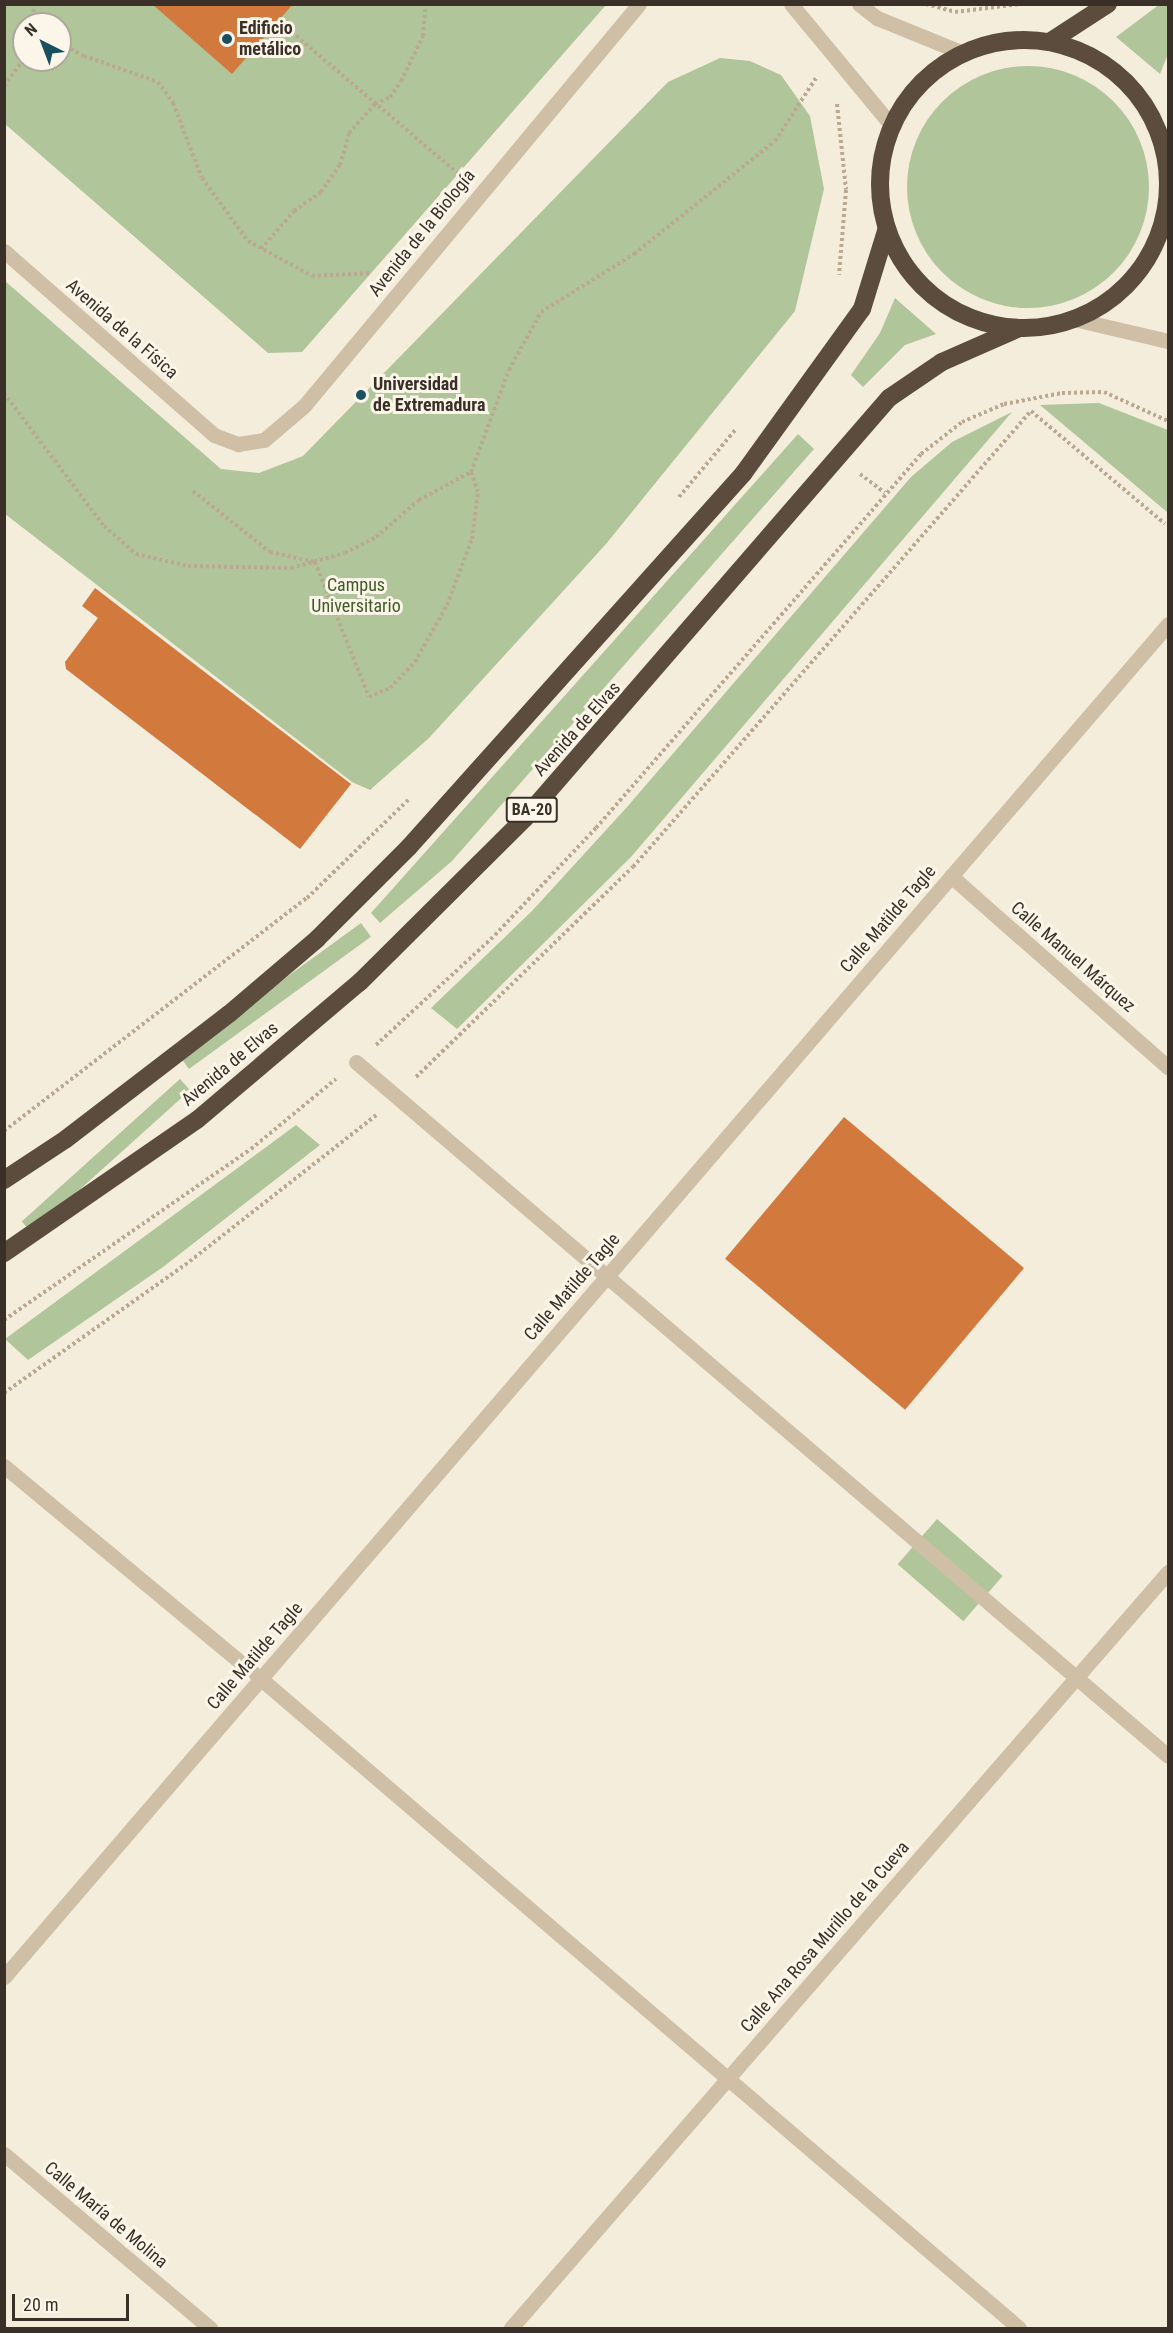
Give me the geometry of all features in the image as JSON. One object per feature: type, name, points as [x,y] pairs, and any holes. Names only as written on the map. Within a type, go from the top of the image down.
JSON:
[{"type":"highway","points":[[1051,41],[1108,4]]},
{"type":"highway","name":"BA-20","points":[[1021,39],[1051,41],[1095,57],[1131,86],[1157,125],[1168,168],[1168,213],[1153,250],[1133,280],[1096,310],[1074,319],[1017,329],[975,321],[936,300],[906,270],[886,231],[879,177],[891,125],[909,95],[934,70],[963,52],[1021,39]]},
{"type":"highway","name":"BA-20","points":[[4,1180],[94,1118],[229,1014],[316,939],[409,847],[743,474],[862,309],[886,231]]},
{"type":"highway","name":"Avenida de Elvas","points":[[4,1253],[197,1120],[384,959],[532,810],[888,398],[942,362],[1017,329]]},
{"type":"street","name":"Avenida de la Biología","points":[[214,435],[250,444],[289,422],[639,4]]},
{"type":"street","points":[[791,4],[834,51],[891,125]]},
{"type":"street","points":[[859,4],[877,18],[963,52]]},
{"type":"street","name":"Avenida de la Física","points":[[4,251],[214,435]]},
{"type":"street","points":[[1074,319],[1168,340]]},
{"type":"street","name":"Calle Matilde Tagle","points":[[4,1977],[1168,624]]},
{"type":"street","name":"Calle Manuel Márquez","points":[[951,876],[1168,1067]]},
{"type":"street","points":[[356,1062],[1168,1756]]},
{"type":"street","points":[[4,1466],[261,1679],[1019,2328]]},
{"type":"street","name":"Calle Ana Rosa Murillo de la Cueva","points":[[512,2328],[1168,1572]]},
{"type":"street","name":"Calle María de Molina","points":[[4,2154],[210,2328]]},
{"type":"path","points":[[261,249],[294,211],[321,192],[340,165],[349,133],[375,104],[390,97],[415,59],[426,4]]},
{"type":"path","points":[[926,4],[955,12],[1019,4]]},
{"type":"path","points":[[287,28],[480,192]]},
{"type":"path","points":[[72,50],[84,56],[158,82],[173,103],[202,178],[227,218],[261,249],[312,276],[372,273]]},
{"type":"path","points":[[315,562],[369,697],[390,688],[416,662],[447,606],[472,539],[478,492],[471,472],[509,370],[541,312],[634,254],[775,141],[834,51]]},
{"type":"path","points":[[4,86],[14,72]]},
{"type":"path","points":[[838,286],[846,190],[837,104],[855,78]]},
{"type":"path","points":[[4,1320],[251,1149],[356,1062],[495,935],[596,828],[921,453],[962,422],[1004,404],[1104,392],[1168,421]]},
{"type":"path","points":[[4,393],[104,526],[136,554],[188,566],[291,568],[315,562],[376,537],[419,500],[471,472]]},
{"type":"path","points":[[4,1393],[340,1147],[396,1097],[633,867],[1031,411],[1166,524]]},
{"type":"path","points":[[677,500],[745,419]]},
{"type":"path","points":[[838,456],[885,493]]},
{"type":"path","points":[[193,491],[270,552],[315,562]]},
{"type":"path","points":[[4,1131],[307,898],[414,794]]},
{"type":"green space","points":[[1160,4],[1168,5],[1168,54],[1160,74],[1116,37]]},
{"type":"green space","points":[[5,5],[606,5],[302,352],[268,353],[5,124]]},
{"type":"green space","name":"Campus Universitario","points":[[720,58],[750,61],[781,75],[810,116],[824,189],[795,311],[606,544],[429,738],[370,790],[352,782],[5,514],[5,281],[221,469],[259,473],[303,456],[668,82]]},
{"type":"green space","points":[[1028,66],[1052,68],[1085,80],[1105,94],[1121,110],[1135,130],[1144,152],[1149,187],[1147,211],[1135,244],[1121,264],[1105,280],[1085,294],[1063,303],[1028,308],[1004,306],[971,294],[951,280],[935,264],[921,244],[912,222],[907,187],[909,163],[921,130],[935,110],[951,94],[971,80],[993,71]]},
{"type":"green space","points":[[895,298],[936,334],[905,345],[863,387],[851,375],[880,333]]},
{"type":"green space","points":[[1099,403],[1168,430],[1167,512],[1040,405]]},
{"type":"green space","points":[[1012,412],[631,857],[457,1029],[431,1008],[532,911],[627,807],[911,477],[952,442]]},
{"type":"green space","points":[[798,434],[814,449],[452,861],[380,923],[371,913]]},
{"type":"green space","points":[[361,923],[371,937],[189,1069],[179,1055]]},
{"type":"green space","points":[[180,1079],[190,1090],[32,1233],[22,1222]]},
{"type":"green space","points":[[296,1125],[320,1145],[163,1267],[28,1360],[5,1339]]},
{"type":"green space","points":[[937,1519],[1003,1576],[963,1621],[898,1564]]},
{"type":"building","name":"Edificio metálico","points":[[152,4],[293,4],[232,74]]},
{"type":"building","points":[[95,588],[351,784],[300,849],[66,669],[65,662],[98,618],[82,606]]},
{"type":"building","points":[[844,1117],[1024,1268],[905,1410],[725,1259]]},
{"type":"place","name":"Edificio metálico","points":[[227,39]]},
{"type":"place","name":"Universidad de Extremadura","points":[[361,395]]}]
